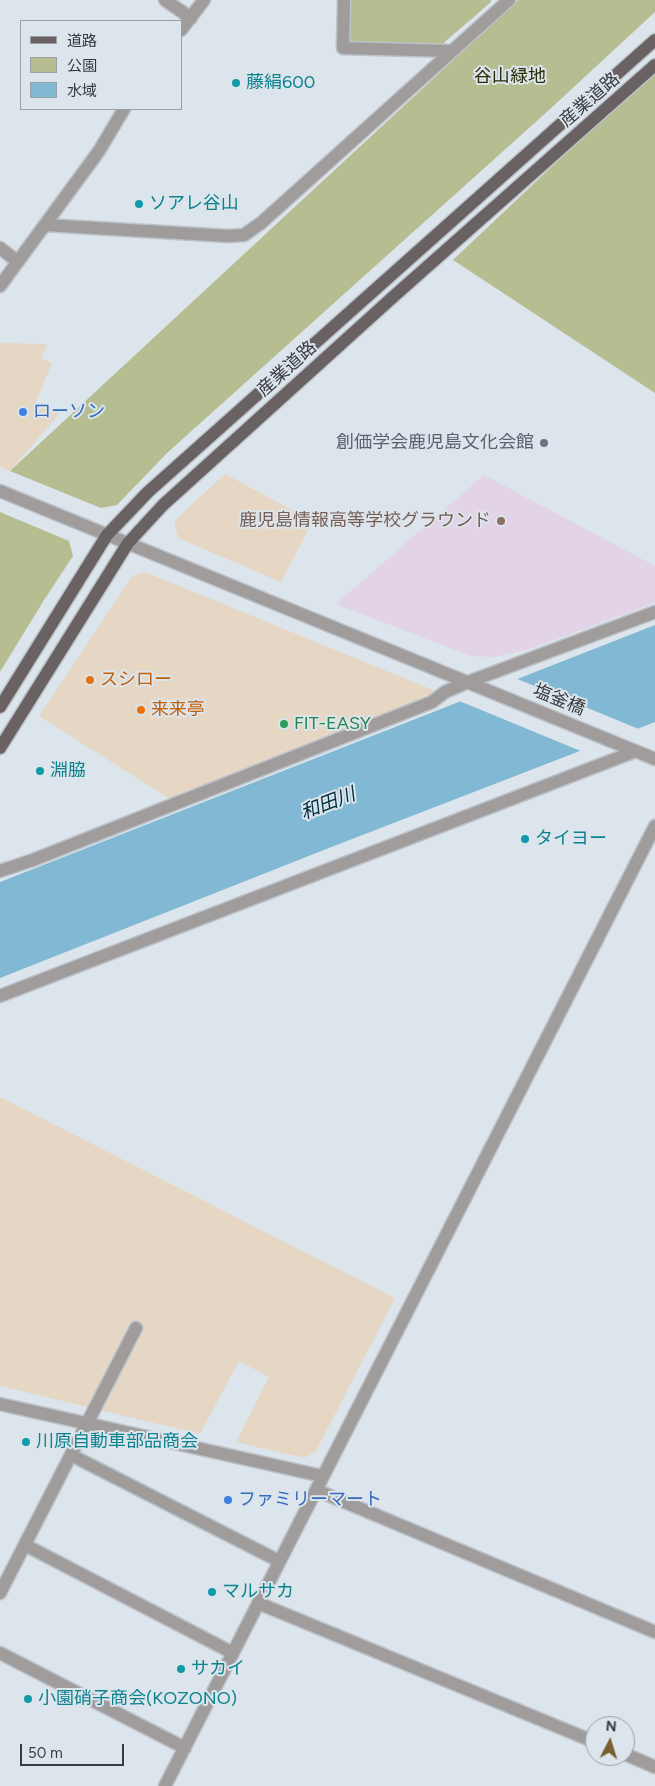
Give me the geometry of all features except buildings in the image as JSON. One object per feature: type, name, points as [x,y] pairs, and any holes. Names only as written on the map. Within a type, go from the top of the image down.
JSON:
[{"type":"main road","name":"産業道路","points":[[0,707],[107,535],[148,492],[655,40]]},
{"type":"main road","name":"産業道路","points":[[0,748],[128,543],[170,498],[655,65]]},
{"type":"street","points":[[165,0],[191,18]]},
{"type":"street","points":[[182,29],[204,0]]},
{"type":"street","points":[[344,0],[343,48],[451,51]]},
{"type":"street","points":[[44,225],[228,236],[244,235],[261,223],[509,0]]},
{"type":"street","points":[[0,286],[99,150],[123,110]]},
{"type":"street","points":[[0,248],[18,262]]},
{"type":"street","name":"塩釜橋","points":[[0,491],[655,759]]},
{"type":"street","points":[[0,871],[33,860],[432,702],[445,692],[468,682],[655,612]]},
{"type":"street","points":[[0,996],[632,749]]},
{"type":"street","points":[[165,1786],[655,826]]},
{"type":"street","points":[[0,1593],[136,1328]]},
{"type":"street","points":[[0,1404],[87,1425],[322,1476]]},
{"type":"street","points":[[71,1455],[280,1561]]},
{"type":"street","points":[[316,1490],[655,1632]]},
{"type":"street","points":[[25,1545],[233,1654]]},
{"type":"street","points":[[258,1603],[585,1738]]},
{"type":"street","points":[[0,1652],[185,1748]]},
{"type":"street","points":[[635,1758],[655,1767]]},
{"type":"shaded area","points":[[0,343],[47,344],[41,359],[52,363],[35,404],[59,414],[10,471],[0,467]]},
{"type":"shaded area","points":[[225,474],[313,521],[281,582],[178,538],[174,521]]},
{"type":"shaded area","name":"鹿児島情報高等学校グラウンド","points":[[484,475],[655,566],[655,603],[526,650],[493,657],[471,656],[336,604]]},
{"type":"shaded area","points":[[145,572],[433,690],[431,696],[170,799],[39,716],[132,576]]},
{"type":"shaded area","points":[[0,1097],[395,1298],[316,1451],[304,1458],[236,1442],[269,1377],[239,1361],[200,1434],[0,1386]]},
{"type":"green space","points":[[347,0],[491,0],[491,2],[439,47],[350,44],[346,40]]},
{"type":"green space","name":"谷山緑地","points":[[518,0],[655,0],[655,12],[549,110],[167,453],[117,505],[101,508],[10,471]]},
{"type":"green space","points":[[655,69],[655,393],[453,260]]},
{"type":"green space","points":[[0,512],[69,541],[73,556],[0,672]]},
{"type":"water","name":"和田川","points":[[655,625],[655,722],[0,978],[0,882]]},
{"type":"pier","points":[[515,678],[641,730],[583,752],[457,700]]},
{"type":"place","name":"藤絹600","points":[[236,83]]},
{"type":"place","name":"ソアレ谷山","points":[[139,204]]},
{"type":"place","name":"ローソン","points":[[23,412]]},
{"type":"place","name":"創価学会鹿児島文化会館","points":[[544,443]]},
{"type":"place","name":"鹿児島情報高等学校グラウンド","points":[[501,521]]},
{"type":"place","name":"スシロー","points":[[90,680]]},
{"type":"place","name":"来来亭","points":[[141,710]]},
{"type":"place","name":"FIT-EASY","points":[[284,724]]},
{"type":"place","name":"淵脇","points":[[40,771]]},
{"type":"place","name":"タイヨー","points":[[525,839]]},
{"type":"place","name":"川原自動車部品商会","points":[[26,1442]]},
{"type":"place","name":"ファミリーマート","points":[[228,1500]]},
{"type":"place","name":"マルサカ","points":[[212,1592]]},
{"type":"place","name":"サカイ","points":[[181,1669]]},
{"type":"place","name":"小園硝子商会(KOZONO)","points":[[28,1699]]}]
